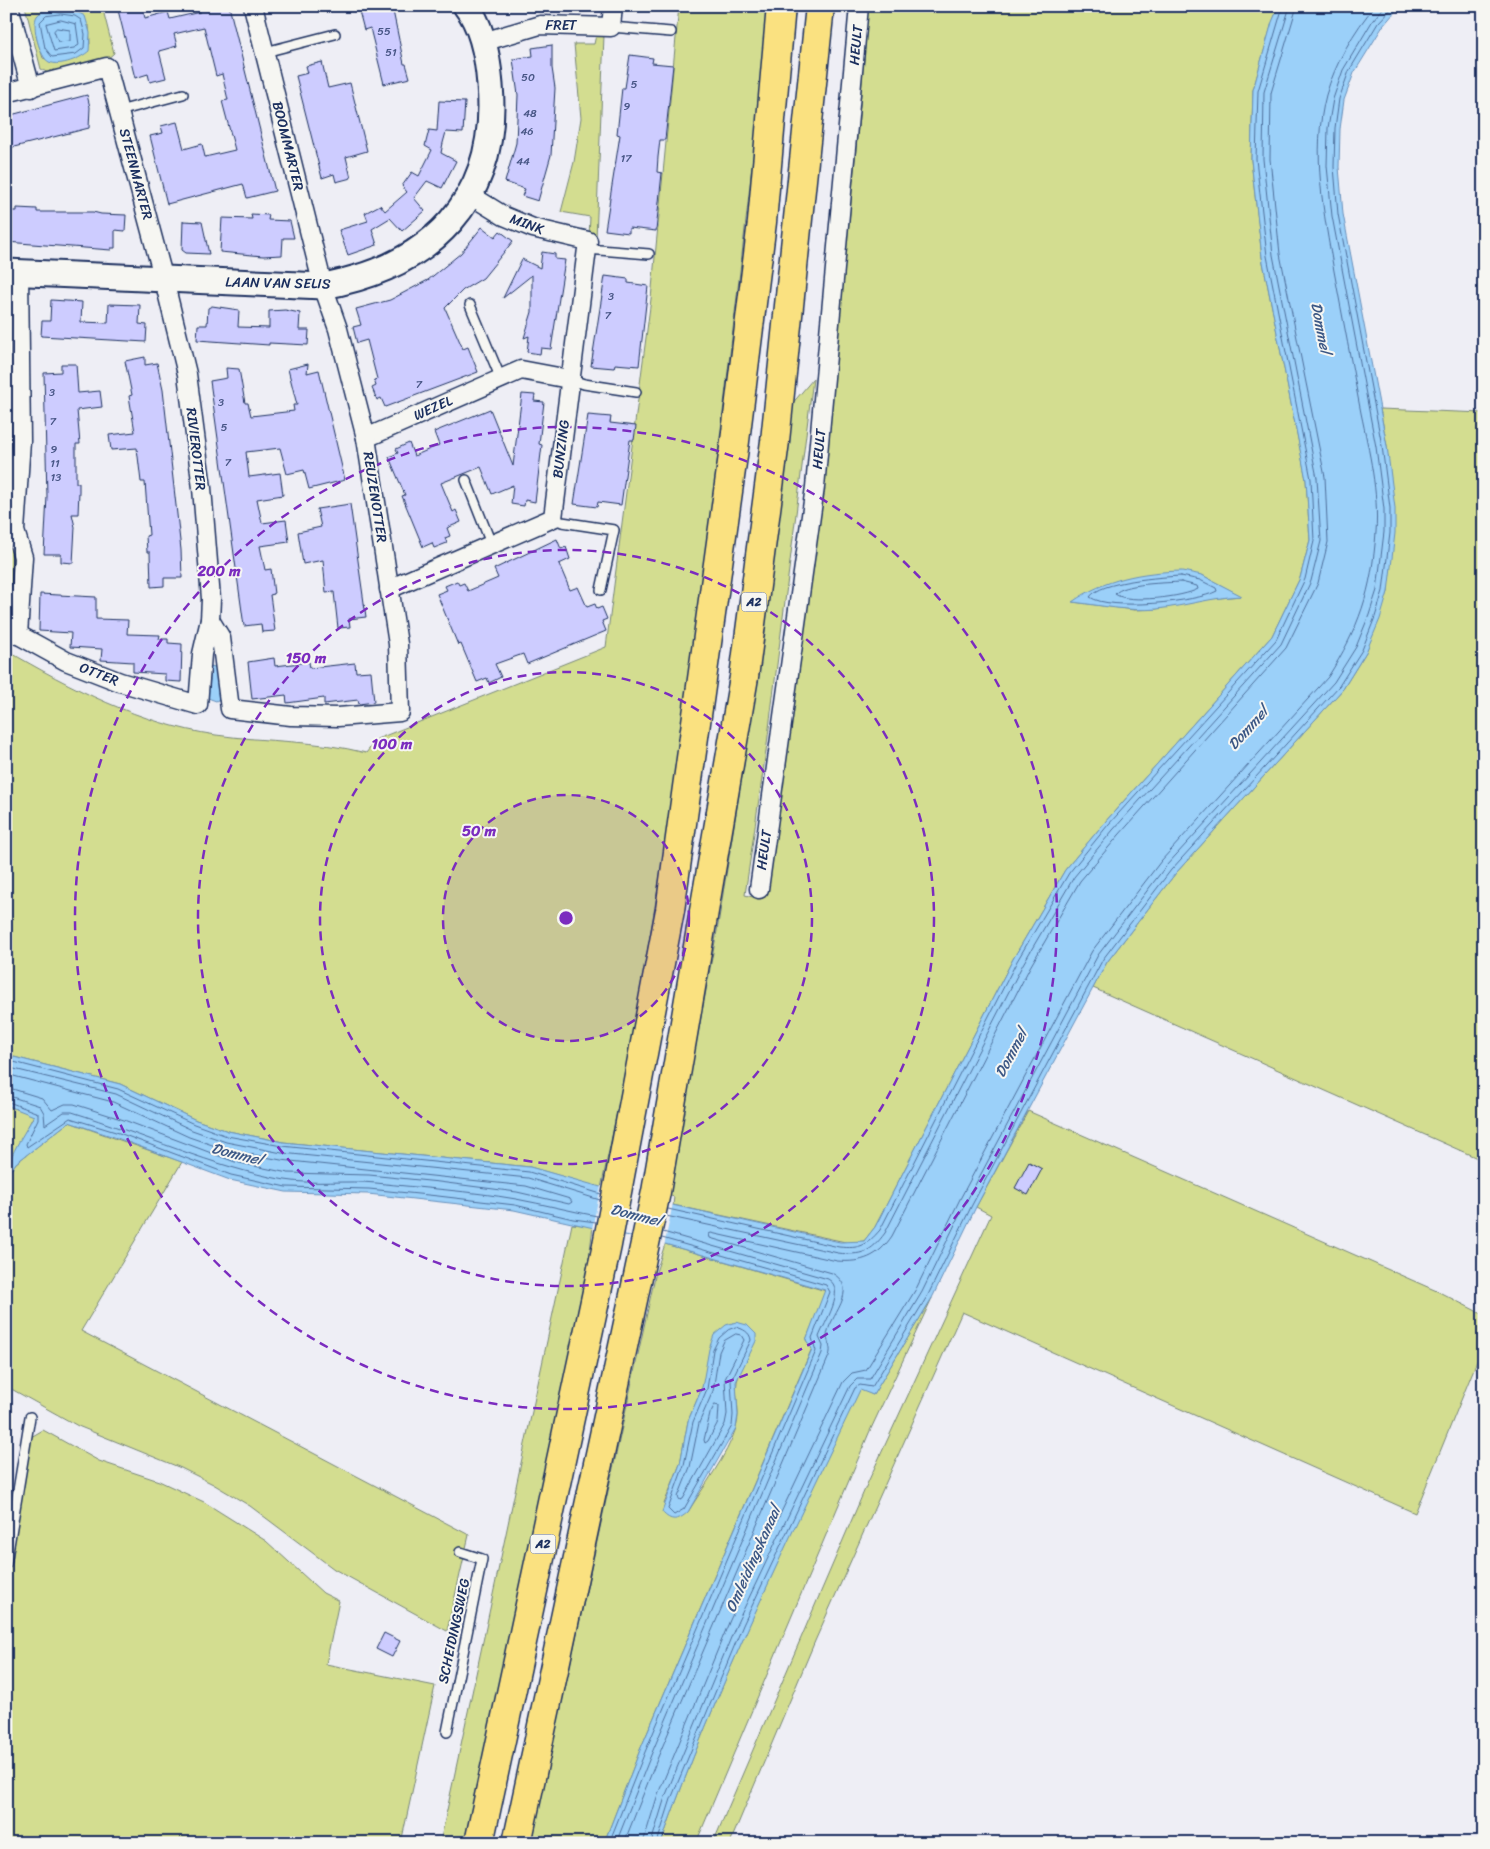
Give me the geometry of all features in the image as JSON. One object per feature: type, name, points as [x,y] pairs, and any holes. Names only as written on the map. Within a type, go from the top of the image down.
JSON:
[{"type":"highway","name":"A2","points":[[479,1843],[607,1245],[670,910],[734,451],[762,222],[782,6]]},
{"type":"highway","name":"A2","points":[[517,1843],[644,1254],[746,668],[776,431],[820,6]]},
{"type":"street","points":[[6,93],[31,88],[9,6]]},
{"type":"street","name":"BOOMMARTER","points":[[253,6],[323,286]]},
{"type":"street","name":"LAAN VAN SELIS","points":[[12,272],[323,286],[349,282],[405,260],[432,241],[470,195],[479,180],[489,148],[493,111],[484,42],[466,6]]},
{"type":"street","points":[[611,27],[613,6]]},
{"type":"street","name":"HEULT","points":[[758,889],[815,488],[859,6]]},
{"type":"street","name":"FRET","points":[[484,42],[540,25],[611,27]]},
{"type":"street","name":"STEENMARTER","points":[[31,88],[107,67],[164,280]]},
{"type":"street","name":"MINK","points":[[470,195],[504,216],[533,228],[588,245]]},
{"type":"street","name":"BUNZING","points":[[553,518],[569,379],[588,245]]},
{"type":"street","points":[[12,272],[21,441],[10,538],[23,557],[12,631]]},
{"type":"street","name":"RIVIEROTTER","points":[[164,280],[187,374],[202,488],[210,620],[202,654],[198,705]]},
{"type":"street","name":"REUZENOTTER","points":[[230,709],[291,716],[338,717],[400,712],[398,644],[366,438],[338,329],[323,286]]},
{"type":"street","name":"WEZEL","points":[[366,438],[521,370],[569,379]]},
{"type":"street","points":[[389,589],[553,518]]},
{"type":"street","name":"RIVIEROTTER","points":[[210,620],[221,638],[230,709]]},
{"type":"street","name":"OTTER","points":[[12,631],[66,662],[120,682],[198,705]]},
{"type":"lane","points":[[611,27],[671,32]]},
{"type":"lane","points":[[265,52],[335,34]]},
{"type":"lane","points":[[119,111],[183,94]]},
{"type":"lane","points":[[588,245],[649,254]]},
{"type":"lane","points":[[470,305],[501,379]]},
{"type":"lane","points":[[569,379],[584,384],[636,392]]},
{"type":"lane","points":[[466,480],[492,546]]},
{"type":"lane","points":[[553,518],[562,522],[614,530],[601,590]]},
{"type":"lane","points":[[6,1564],[30,1417]]},
{"type":"lane","name":"SCHEIDINGSWEG","points":[[447,1732],[480,1577],[482,1559],[460,1552]]},
{"type":"green space","points":[[25,6],[102,6],[114,53],[104,62],[50,74],[41,69]],"holes":[[[89,25],[90,44],[69,60],[51,61],[43,58],[36,36]]]},
{"type":"green space","points":[[679,6],[767,6],[747,209],[686,704],[656,899],[621,1092],[601,1188],[530,1167],[283,1142],[228,1131],[196,1120],[120,1084],[6,1055],[6,650],[81,691],[107,703],[160,722],[216,735],[310,743],[366,753],[377,739],[606,647],[651,299]]},
{"type":"green space","points":[[868,6],[1279,6],[1272,23],[1253,90],[1251,160],[1262,257],[1306,479],[1310,540],[1300,578],[1272,636],[1105,822],[1065,870],[1013,959],[875,1227],[864,1241],[850,1243],[673,1205],[674,1197],[668,1195],[717,931],[744,764],[791,405],[813,379],[767,744],[745,895],[761,899],[774,833],[795,700],[812,567],[844,276]],"holes":[[[1202,575],[1241,596],[1209,599],[1156,609],[1134,610],[1073,602]]]},
{"type":"green space","points":[[596,35],[604,35],[596,239],[589,237],[590,217],[561,212],[574,162],[581,118],[574,44],[594,44]]},
{"type":"green space","points":[[1380,409],[1484,413],[1484,1161],[1093,988],[1107,962],[1175,874],[1343,689],[1366,652],[1388,592],[1387,446]]},
{"type":"green space","points":[[10,546],[16,548],[10,621],[6,619],[6,553]]},
{"type":"green space","points":[[6,1105],[34,1115],[6,1168]]},
{"type":"green space","points":[[1028,1111],[1439,1292],[1484,1315],[1484,1344],[1415,1513],[962,1312],[815,1641],[730,1843],[713,1843],[868,1482],[991,1215],[976,1207]]},
{"type":"green space","points":[[69,1122],[182,1162],[81,1331],[469,1535],[447,1631],[334,1569],[250,1506],[213,1484],[181,1468],[78,1426],[6,1386],[6,1177],[16,1163]]},
{"type":"green space","points":[[572,1224],[593,1226],[589,1259],[524,1569],[464,1843],[440,1843]]},
{"type":"green space","points":[[665,1244],[826,1291],[806,1340],[812,1348],[640,1750],[604,1843],[531,1843],[656,1272]],"holes":[[[739,1375],[737,1381],[738,1421],[732,1439],[721,1460],[688,1512],[664,1504],[680,1464],[688,1421],[705,1376]]]},
{"type":"green space","points":[[932,1298],[869,1433],[696,1843],[661,1843],[682,1785],[729,1670],[780,1557],[860,1389],[873,1395]]},
{"type":"green space","points":[[43,1430],[99,1461],[159,1481],[204,1502],[266,1541],[323,1593],[339,1601],[326,1664],[435,1686],[401,1843],[6,1843],[6,1592],[31,1437]]},
{"type":"water","points":[[1279,6],[1400,6],[1383,26],[1354,73],[1344,100],[1340,129],[1339,167],[1343,214],[1387,446],[1395,508],[1395,533],[1388,592],[1380,619],[1366,652],[1343,689],[1175,874],[1107,962],[976,1207],[932,1298],[873,1395],[860,1390],[729,1670],[682,1785],[661,1843],[604,1843],[640,1750],[812,1349],[806,1340],[825,1290],[665,1244],[514,1210],[368,1194],[286,1192],[230,1180],[69,1122],[16,1163],[6,1177],[12,1154],[34,1116],[6,1105],[6,1055],[120,1084],[196,1120],[228,1131],[283,1142],[530,1167],[636,1197],[840,1242],[864,1241],[875,1227],[1013,959],[1065,870],[1105,822],[1272,636],[1300,578],[1310,540],[1306,480],[1262,257],[1251,160],[1253,90],[1272,22]]},
{"type":"water","points":[[62,9],[85,16],[90,33],[89,51],[70,61],[54,63],[49,62],[42,54],[36,33],[35,20],[42,12]]},
{"type":"water","points":[[1182,571],[1202,575],[1242,596],[1146,610],[1072,602],[1110,582],[1124,578],[1152,573]]},
{"type":"water","points":[[211,666],[218,668],[221,698],[216,701],[208,698]]},
{"type":"water","points":[[736,1322],[747,1325],[756,1334],[756,1341],[736,1382],[738,1415],[736,1428],[688,1512],[678,1519],[672,1519],[662,1512],[680,1464],[688,1421],[702,1388],[709,1349],[714,1335],[726,1325]]},
{"type":"pier","points":[[601,1186],[673,1203],[664,1247],[629,1235],[592,1229]]},
{"type":"building","points":[[121,6],[142,6],[145,18],[168,12],[170,19],[200,12],[198,6],[229,6],[275,191],[247,198],[243,184],[167,204],[150,136],[163,133],[161,126],[177,122],[184,149],[202,144],[205,157],[235,150],[222,101],[228,100],[222,74],[216,76],[204,27],[174,34],[177,46],[159,51],[166,78],[150,82],[148,74],[135,78],[118,10],[121,9]]},
{"type":"building","points":[[364,6],[392,6],[404,64],[406,64],[410,78],[384,84],[370,28],[364,30],[359,11],[365,10]]},
{"type":"building","points":[[552,45],[552,68],[555,88],[551,155],[538,201],[522,196],[525,189],[505,182],[516,143],[518,95],[513,59],[533,56],[532,48]]},
{"type":"building","points":[[630,55],[653,58],[652,63],[673,65],[665,140],[660,140],[658,157],[657,172],[662,173],[656,231],[629,228],[629,233],[605,230],[620,135],[617,134],[622,88],[625,88]]},
{"type":"building","points":[[322,62],[328,88],[350,83],[367,151],[346,157],[351,178],[336,182],[334,174],[322,178],[296,76],[308,73],[306,66]]},
{"type":"building","points":[[87,95],[90,107],[89,128],[6,149],[6,133],[11,131],[7,116]]},
{"type":"building","points":[[439,101],[465,102],[463,133],[446,132],[443,143],[441,153],[456,161],[442,188],[427,181],[414,198],[425,211],[402,231],[390,218],[372,229],[377,245],[348,255],[339,230],[368,221],[365,213],[380,205],[385,211],[407,192],[402,186],[412,172],[419,176],[432,150],[425,146],[429,130],[437,131]]},
{"type":"building","points":[[17,208],[37,209],[37,212],[93,212],[126,215],[125,231],[115,230],[115,248],[111,248],[111,250],[6,242],[6,211],[17,211]]},
{"type":"building","points":[[251,214],[269,215],[268,220],[290,221],[294,238],[283,238],[282,255],[263,256],[220,252],[222,218],[252,219]]},
{"type":"building","points":[[183,221],[202,222],[209,254],[186,253],[182,250]]},
{"type":"building","points":[[482,227],[495,237],[500,231],[513,241],[483,278],[463,290],[445,308],[463,349],[468,347],[478,372],[385,407],[381,398],[377,400],[372,388],[376,386],[374,380],[377,379],[367,340],[357,343],[353,327],[361,325],[356,309],[390,300],[428,280],[461,253]]},
{"type":"building","points":[[542,252],[555,254],[555,259],[565,260],[551,349],[541,348],[540,354],[527,352],[529,336],[524,338],[532,312],[532,275],[503,298],[522,259],[540,268]]},
{"type":"building","points":[[605,276],[628,279],[628,283],[648,286],[639,366],[615,364],[614,368],[591,366]]},
{"type":"building","points":[[51,300],[82,302],[81,322],[108,323],[109,304],[140,305],[139,324],[147,325],[146,342],[41,336],[42,321],[50,321]]},
{"type":"building","points":[[212,306],[239,310],[238,327],[269,328],[269,311],[285,310],[300,313],[299,330],[309,330],[308,345],[269,343],[269,345],[197,340],[198,325],[207,325],[208,308]]},
{"type":"building","points":[[145,357],[145,365],[157,363],[163,390],[181,550],[182,578],[164,578],[164,586],[151,587],[150,552],[147,552],[146,536],[149,535],[145,482],[141,482],[137,448],[111,450],[109,435],[135,432],[129,396],[132,395],[125,361]]},
{"type":"building","points":[[61,364],[76,364],[78,393],[100,391],[102,407],[77,410],[80,444],[76,444],[76,483],[79,483],[79,491],[78,514],[72,514],[75,527],[73,563],[61,562],[61,554],[44,554],[47,496],[44,373],[61,372]]},
{"type":"building","points":[[308,364],[307,373],[319,370],[345,480],[309,489],[304,470],[287,474],[280,448],[246,452],[249,477],[280,473],[283,495],[257,499],[262,523],[286,520],[289,542],[260,546],[265,570],[271,569],[274,594],[270,595],[275,631],[262,632],[261,624],[244,626],[210,381],[227,378],[226,368],[239,369],[245,403],[248,403],[251,416],[294,411],[293,405],[297,405],[288,369]]},
{"type":"building","points":[[522,394],[535,395],[534,401],[544,402],[539,444],[542,445],[535,502],[525,500],[524,506],[511,504],[513,485],[492,494],[481,467],[441,483],[453,512],[456,510],[461,522],[447,528],[450,536],[445,538],[447,543],[434,548],[432,543],[423,547],[402,496],[405,495],[389,457],[398,453],[396,449],[409,443],[414,456],[439,445],[434,432],[490,409],[513,466]]},
{"type":"building","points":[[588,415],[611,417],[610,423],[636,426],[634,440],[630,440],[621,505],[598,502],[597,507],[574,504]]},
{"type":"building","points":[[350,504],[366,617],[349,619],[350,627],[338,628],[334,592],[326,593],[323,560],[303,564],[298,532],[321,527],[317,509]]},
{"type":"building","points":[[557,539],[561,549],[566,547],[570,559],[559,564],[570,590],[578,587],[587,607],[595,604],[597,609],[602,607],[607,619],[602,621],[606,631],[527,664],[523,654],[495,664],[501,677],[489,683],[487,678],[477,682],[461,644],[458,645],[437,594],[447,590],[445,586],[457,581],[459,585],[464,583],[468,591],[498,578],[494,569]]},
{"type":"building","points":[[40,594],[96,597],[96,619],[128,620],[127,634],[160,635],[159,639],[168,639],[168,643],[182,644],[181,682],[165,681],[165,674],[133,672],[133,662],[101,660],[102,649],[70,647],[71,633],[39,631]]},
{"type":"building","points":[[274,658],[275,666],[309,662],[310,668],[355,663],[356,672],[371,671],[374,702],[359,704],[358,700],[324,704],[324,698],[287,703],[286,695],[252,699],[248,662]]},
{"type":"building","points":[[1029,1162],[1042,1169],[1028,1195],[1015,1188]]},
{"type":"building","points":[[384,1633],[400,1641],[392,1657],[376,1649]]},
{"type":"water label","name":"Dommel","points":[[1321,328]]},
{"type":"water label","name":"Dommel","points":[[1248,728]]},
{"type":"water label","name":"Dommel","points":[[1011,1053]]},
{"type":"water label","name":"Dommel","points":[[237,1154]]},
{"type":"water label","name":"Dommel","points":[[636,1215]]},
{"type":"water label","name":"Omleidingskanaal","points":[[753,1559]]}]
